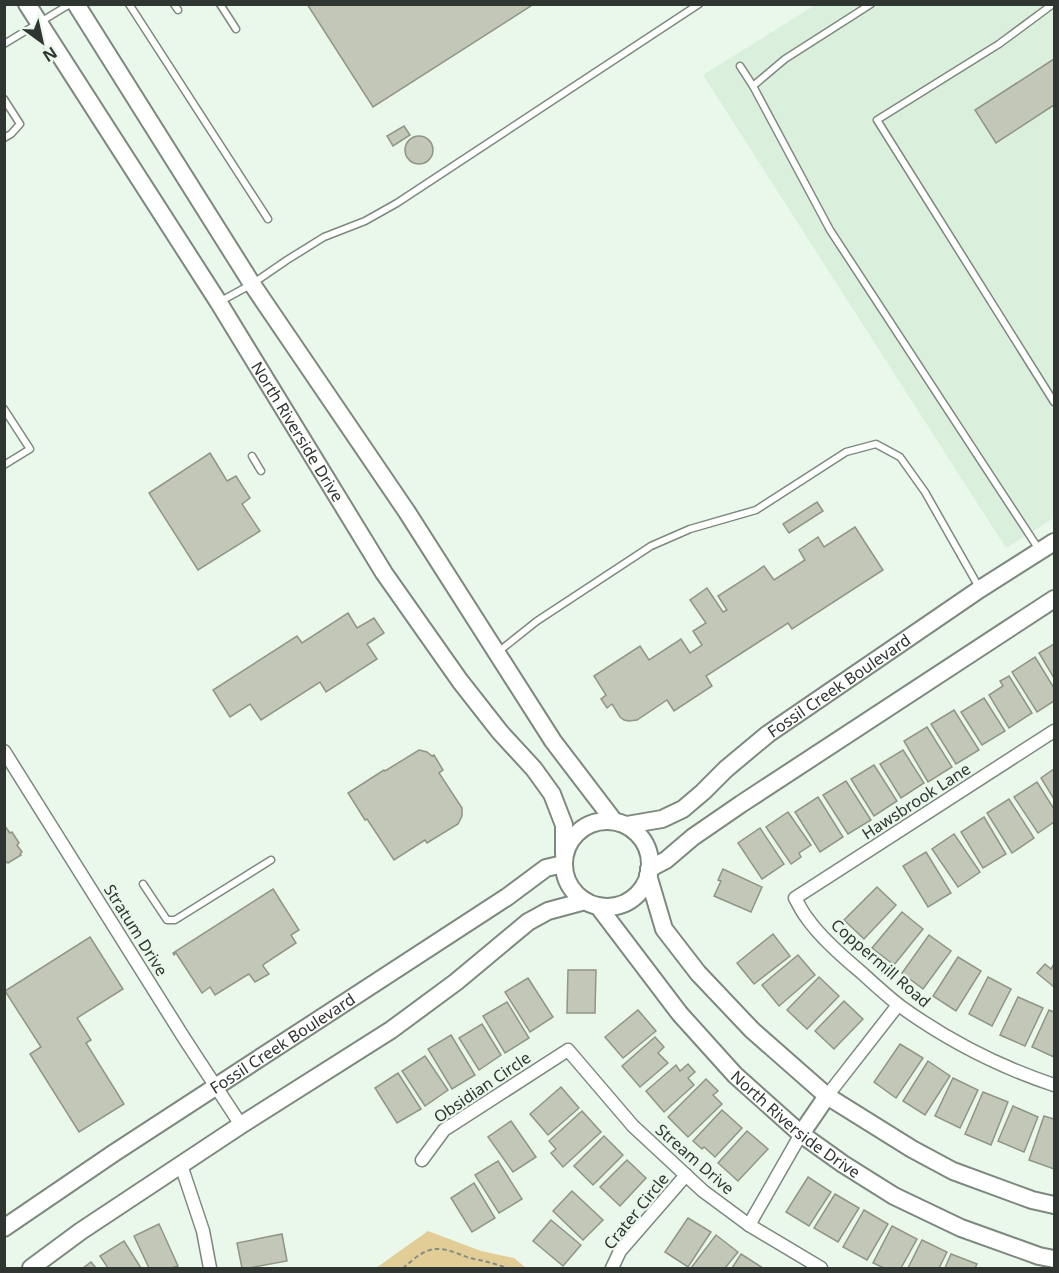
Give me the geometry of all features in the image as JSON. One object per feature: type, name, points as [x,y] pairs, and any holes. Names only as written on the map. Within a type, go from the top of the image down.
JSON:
[{"type":"main road","name":"North Riverside Drive","points":[[27,4],[219,303],[384,573],[460,681],[500,732],[534,768],[552,794],[564,825],[564,859]]},
{"type":"main road","points":[[76,4],[252,284],[407,512],[553,741],[620,823]]},
{"type":"main road","name":"Fossil Creek Boulevard","points":[[620,823],[662,819],[683,809],[768,734],[980,589],[1047,547]]},
{"type":"main road","points":[[31,1269],[81,1231],[241,1125],[391,1030],[456,982],[528,922],[548,911],[591,904],[611,907],[634,896],[643,886],[649,872],[693,837],[1054,598]]},
{"type":"main road","points":[[591,904],[576,894],[565,875],[564,859],[570,842],[588,825],[601,821],[620,823],[635,831],[647,848],[649,872],[664,929],[698,973],[752,1030],[827,1096],[912,1149],[953,1171],[1032,1200],[1054,1205]]},
{"type":"main road","name":"Fossil Creek Boulevard","points":[[4,1228],[114,1153],[507,897],[546,868],[564,859]]},
{"type":"main road","name":"North Riverside Drive","points":[[591,904],[680,1014],[735,1075],[801,1134],[894,1196],[961,1228],[1039,1256],[1054,1259]]},
{"type":"main road","points":[[801,1134],[827,1096]]},
{"type":"street","name":"Hawsbrook Lane","points":[[795,898],[1054,731]]},
{"type":"street","name":"Stratum Drive","points":[[4,751],[241,1125]]},
{"type":"street","name":"Coppermill Road","points":[[795,898],[807,919],[818,931],[898,1005],[925,1024],[977,1053],[1054,1085]]},
{"type":"street","points":[[827,1096],[898,1005]]},
{"type":"street","name":"Obsidian Circle","points":[[422,1160],[444,1130],[568,1050]]},
{"type":"street","name":"Stream Drive","points":[[568,1050],[633,1126],[703,1191],[749,1225],[821,1269]]},
{"type":"street","points":[[749,1225],[801,1134]]},
{"type":"street","points":[[181,1165],[203,1231],[210,1269]]},
{"type":"street","name":"Crater Circle","points":[[612,1269],[620,1251],[686,1175]]},
{"type":"lane","points":[[4,44],[70,4]]},
{"type":"lane","points":[[129,4],[268,219]]},
{"type":"lane","points":[[220,4],[236,29]]},
{"type":"lane","points":[[219,303],[324,237],[365,221],[397,203],[699,4]]},
{"type":"lane","points":[[753,86],[785,59],[871,4]]},
{"type":"lane","points":[[1053,4],[999,44],[877,120],[1054,402]]},
{"type":"lane","points":[[740,66],[830,230],[1047,547]]},
{"type":"lane","points":[[4,99],[20,124],[12,134],[4,138]]},
{"type":"lane","points":[[4,408],[30,449],[4,465]]},
{"type":"lane","points":[[497,653],[537,621],[651,546],[690,529],[756,510],[846,452],[876,444],[900,457],[925,492],[980,589]]},
{"type":"lane","points":[[252,456],[261,471]]},
{"type":"lane","points":[[143,884],[168,920],[176,920],[271,860]]},
{"type":"path","points":[[403,1269],[418,1255],[431,1250],[446,1249],[506,1269]]},
{"type":"shaded area","points":[[815,5],[1054,5],[1054,518],[1006,548],[703,75]]},
{"type":"shaded area","points":[[428,1231],[481,1251],[514,1258],[526,1268],[376,1268]]},
{"type":"building","points":[[307,4],[534,4],[373,107]]},
{"type":"building","points":[[1054,59],[1054,105],[996,143],[975,110]]},
{"type":"building","points":[[404,126],[410,135],[393,146],[387,136]]},
{"type":"building","points":[[419,136],[429,140],[433,150],[429,160],[419,164],[409,160],[405,150],[409,140]]},
{"type":"building","points":[[210,453],[227,481],[236,476],[250,498],[242,504],[260,531],[198,570],[149,493]]},
{"type":"building","points":[[817,502],[823,511],[789,533],[783,524]]},
{"type":"building","points":[[855,527],[883,570],[792,629],[788,623],[706,676],[712,686],[674,711],[667,700],[637,720],[629,721],[620,717],[612,704],[607,708],[601,699],[606,695],[594,676],[640,646],[649,660],[681,639],[690,653],[702,645],[693,631],[706,623],[690,600],[707,588],[723,612],[727,610],[718,596],[764,566],[774,580],[805,560],[799,550],[818,537],[824,547]]},
{"type":"building","points":[[348,613],[357,628],[374,618],[384,633],[367,644],[377,659],[326,692],[320,682],[261,720],[250,704],[230,717],[213,690],[297,636],[302,643]]},
{"type":"building","points":[[1054,644],[1054,678],[1039,653]]},
{"type":"building","points":[[1035,657],[1054,688],[1054,701],[1037,712],[1012,672]]},
{"type":"building","points":[[1009,676],[1032,713],[1009,728],[989,695],[1003,686],[1000,681]]},
{"type":"building","points":[[984,698],[1005,731],[982,745],[961,712]]},
{"type":"building","points":[[954,710],[979,750],[956,764],[931,724]]},
{"type":"building","points":[[927,727],[952,767],[928,782],[904,741]]},
{"type":"building","points":[[419,750],[434,755],[443,770],[439,773],[462,808],[462,816],[458,824],[427,843],[425,840],[394,860],[348,793]]},
{"type":"building","points":[[903,750],[924,783],[901,798],[880,764]]},
{"type":"building","points":[[874,765],[897,801],[874,816],[851,779]]},
{"type":"building","points":[[1054,769],[1054,799],[1041,778]]},
{"type":"building","points":[[846,781],[871,820],[848,834],[823,795]]},
{"type":"building","points":[[1037,782],[1054,809],[1054,822],[1038,833],[1014,797]]},
{"type":"building","points":[[818,797],[843,837],[820,852],[795,812]]},
{"type":"building","points":[[1009,799],[1034,838],[1012,853],[987,813]]},
{"type":"building","points":[[788,812],[811,845],[799,853],[801,857],[791,864],[766,827]]},
{"type":"building","points":[[984,817],[1006,854],[983,868],[961,832]]},
{"type":"building","points":[[4,825],[10,833],[12,832],[22,852],[21,855],[4,864]]},
{"type":"building","points":[[760,828],[784,864],[762,879],[738,843]]},
{"type":"building","points":[[954,834],[980,872],[958,887],[932,849]]},
{"type":"building","points":[[926,852],[951,893],[928,907],[903,866]]},
{"type":"building","points":[[723,869],[762,887],[751,912],[714,896],[721,881],[718,880]]},
{"type":"building","points":[[877,887],[896,905],[864,939],[844,920]]},
{"type":"building","points":[[273,889],[299,930],[291,935],[296,943],[264,964],[269,974],[255,982],[249,974],[215,995],[210,987],[202,993],[176,953],[174,955],[173,953]]},
{"type":"building","points":[[902,912],[923,929],[894,965],[872,948]]},
{"type":"building","points":[[773,934],[790,956],[754,984],[737,963]]},
{"type":"building","points":[[929,935],[951,951],[923,989],[902,973]]},
{"type":"building","points":[[90,937],[123,989],[77,1018],[91,1040],[86,1043],[124,1104],[79,1132],[30,1054],[41,1047],[5,991]]},
{"type":"building","points":[[798,955],[815,975],[779,1006],[762,985]]},
{"type":"building","points":[[958,957],[981,971],[956,1011],[933,996]]},
{"type":"building","points":[[1045,964],[1051,969],[1054,964],[1054,987],[1037,973]]},
{"type":"building","points":[[568,970],[596,970],[595,1013],[567,1013]]},
{"type":"building","points":[[819,977],[839,996],[807,1029],[787,1010]]},
{"type":"building","points":[[988,977],[1011,989],[992,1026],[969,1014]]},
{"type":"building","points":[[528,978],[553,1017],[530,1032],[505,992]]},
{"type":"building","points":[[1018,997],[1043,1008],[1025,1046],[1000,1035]]},
{"type":"building","points":[[844,1001],[863,1019],[834,1049],[815,1031]]},
{"type":"building","points":[[507,1002],[529,1038],[505,1053],[483,1016]]},
{"type":"building","points":[[638,1010],[656,1031],[623,1058],[605,1037]]},
{"type":"building","points":[[1049,1010],[1054,1012],[1054,1057],[1032,1047]]},
{"type":"building","points":[[482,1024],[501,1055],[479,1070],[459,1038]]},
{"type":"building","points":[[451,1035],[475,1075],[452,1089],[428,1049]]},
{"type":"building","points":[[655,1037],[664,1047],[658,1053],[668,1063],[640,1087],[622,1066]]},
{"type":"building","points":[[900,1044],[923,1058],[896,1098],[874,1082]]},
{"type":"building","points":[[425,1056],[448,1090],[425,1106],[402,1071]]},
{"type":"building","points":[[928,1061],[950,1076],[925,1115],[903,1101]]},
{"type":"building","points":[[688,1064],[695,1072],[688,1078],[694,1085],[664,1112],[646,1091],[676,1065],[680,1071]]},
{"type":"building","points":[[398,1073],[421,1109],[397,1123],[375,1088]]},
{"type":"building","points":[[953,1078],[978,1090],[960,1128],[935,1116]]},
{"type":"building","points":[[706,1079],[718,1091],[713,1095],[722,1104],[688,1137],[668,1117]]},
{"type":"building","points":[[561,1087],[579,1108],[548,1135],[530,1114]]},
{"type":"building","points":[[983,1092],[1008,1102],[991,1145],[965,1134]]},
{"type":"building","points":[[1013,1106],[1038,1117],[1024,1152],[998,1141]]},
{"type":"building","points":[[722,1110],[742,1128],[715,1157],[693,1141]]},
{"type":"building","points":[[582,1111],[601,1132],[563,1167],[551,1153],[556,1149],[549,1141]]},
{"type":"building","points":[[1044,1116],[1054,1119],[1054,1169],[1029,1160]]},
{"type":"building","points":[[511,1121],[536,1157],[513,1172],[488,1137]]},
{"type":"building","points":[[747,1131],[768,1149],[738,1181],[718,1163]]},
{"type":"building","points":[[604,1136],[623,1155],[593,1185],[574,1166]]},
{"type":"building","points":[[627,1160],[646,1178],[620,1206],[600,1187]]},
{"type":"building","points":[[498,1161],[522,1199],[499,1213],[475,1175]]},
{"type":"building","points":[[808,1177],[831,1192],[809,1226],[786,1212]]},
{"type":"building","points":[[474,1183],[495,1218],[472,1232],[451,1198]]},
{"type":"building","points":[[572,1191],[603,1220],[583,1240],[553,1211]]},
{"type":"building","points":[[835,1194],[859,1208],[838,1242],[814,1228]]},
{"type":"building","points":[[864,1210],[888,1224],[867,1260],[843,1247]]},
{"type":"building","points":[[688,1218],[711,1232],[688,1267],[665,1252]]},
{"type":"building","points":[[551,1220],[581,1245],[563,1266],[533,1241]]},
{"type":"building","points":[[159,1224],[178,1266],[149,1268],[134,1236]]},
{"type":"building","points":[[892,1226],[917,1239],[901,1268],[884,1268],[873,1263]]},
{"type":"building","points":[[282,1234],[287,1261],[242,1268],[237,1243]]},
{"type":"building","points":[[716,1235],[738,1252],[725,1268],[691,1268]]},
{"type":"building","points":[[922,1240],[947,1252],[939,1268],[908,1268]]},
{"type":"building","points":[[124,1241],[141,1268],[108,1268],[100,1256]]},
{"type":"building","points":[[741,1254],[763,1268],[732,1268]]},
{"type":"building","points":[[951,1254],[977,1264],[975,1268],[945,1268]]},
{"type":"building","points":[[91,1262],[96,1268],[83,1268]]}]
